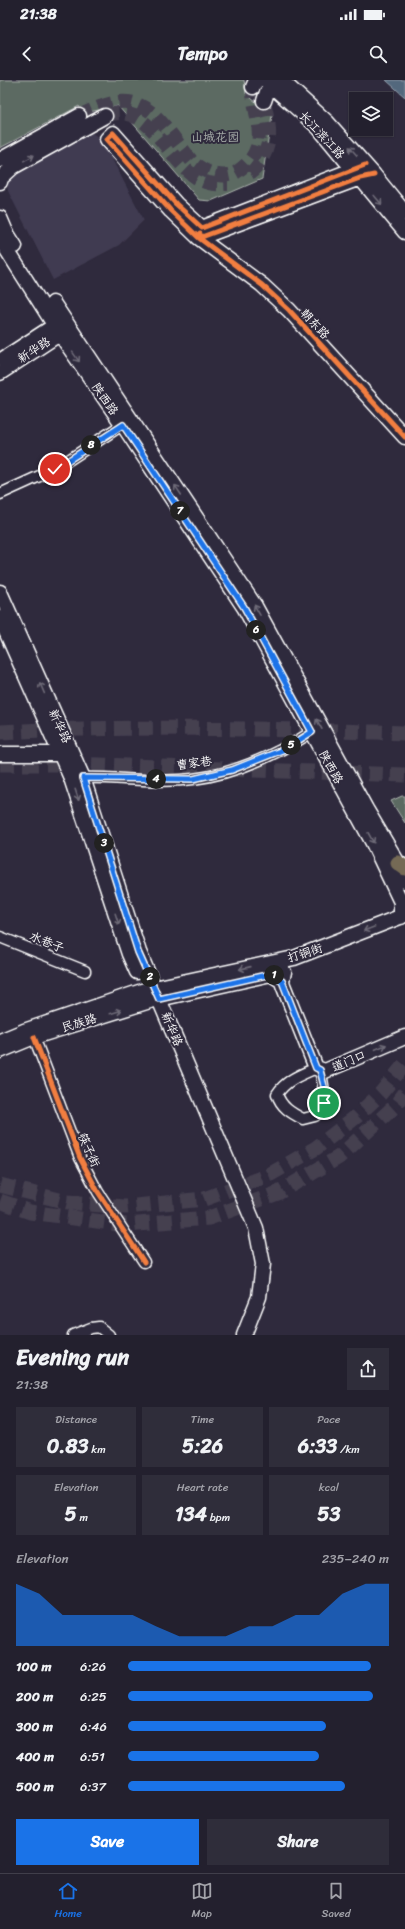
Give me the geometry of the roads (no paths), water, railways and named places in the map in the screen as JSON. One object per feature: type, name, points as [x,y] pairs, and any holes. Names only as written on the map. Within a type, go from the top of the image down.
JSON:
[{"type":"main road","points":[[264,101],[266,82]]},
{"type":"main road","name":"长江滨江路","points":[[266,82],[327,122],[405,232]]},
{"type":"main road","points":[[0,160],[79,116]]},
{"type":"main road","points":[[0,182],[1,178],[13,167],[105,116]]},
{"type":"main road","name":"朝东路","points":[[200,233],[113,133],[107,139],[171,211],[200,233],[262,285],[289,310],[405,437]]},
{"type":"main road","points":[[200,233],[363,172]]},
{"type":"main road","name":"长江滨江路","points":[[363,172],[405,213]]},
{"type":"main road","name":"陕西路","points":[[0,218],[6,232],[62,326]]},
{"type":"main road","name":"陕西路","points":[[0,239],[62,326],[255,606],[366,809],[401,865],[405,881]]},
{"type":"main road","name":"新华路","points":[[0,361],[62,326]]},
{"type":"main road","name":"新华路","points":[[0,373],[62,326]]},
{"type":"main road","name":"陕西路","points":[[127,422],[244,607],[373,843],[395,886],[401,902],[403,916]]},
{"type":"main road","name":"新华路","points":[[0,592],[77,778],[152,994],[247,1231],[254,1264],[250,1297],[236,1335]]},
{"type":"main road","name":"新华路","points":[[0,618],[67,754]]},
{"type":"main road","points":[[0,754],[67,754]]},
{"type":"main road","name":"打铜街","points":[[152,994],[294,958],[403,916]]},
{"type":"main road","points":[[282,981],[285,966],[294,958]]},
{"type":"main road","name":"打铜街","points":[[152,994],[271,974],[282,981]]},
{"type":"main road","name":"道门口","points":[[282,981],[318,1069],[325,1071],[405,1036]]},
{"type":"main road","name":"新华路","points":[[152,994],[256,1228],[263,1264],[259,1297],[244,1335]]},
{"type":"main road","name":"民族路","points":[[0,1051],[152,994]]},
{"type":"main road","name":"民族路","points":[[0,1041],[24,1031],[152,994]]},
{"type":"street","points":[[0,494],[55,469],[127,422]]},
{"type":"street","name":"曹家巷","points":[[77,778],[193,779],[232,770],[285,749],[312,732]]},
{"type":"street","name":"水巷子","points":[[0,937],[85,971]]},
{"type":"street","name":"筷子街","points":[[34,1037],[80,1158],[98,1192],[144,1262]]},
{"type":"street","points":[[318,1069],[325,1090],[324,1103],[315,1116],[303,1120],[287,1110],[277,1094],[290,1080],[318,1069]]},
{"type":"street","points":[[74,1335],[91,1328],[99,1327],[109,1335]]},
{"type":"water","points":[[386,80],[405,80],[405,97]]},
{"type":"tunnel","points":[[79,116],[107,104],[122,102],[137,104],[158,118],[196,165],[217,175],[228,175],[238,171],[247,163],[254,154],[259,140],[253,87]]},
{"type":"tunnel","points":[[250,173],[260,162],[269,139],[269,125],[264,101]]},
{"type":"tunnel","points":[[105,116],[122,113],[136,117],[149,126],[183,166],[195,177],[211,184],[228,184]]},
{"type":"tunnel","points":[[0,732],[152,728],[405,733]]},
{"type":"tunnel","points":[[0,764],[73,764],[405,775]]},
{"type":"tunnel","points":[[0,1185],[67,1202],[125,1207],[204,1199],[269,1175],[316,1148],[357,1116],[381,1093],[405,1064]]},
{"type":"tunnel","points":[[0,1201],[30,1212],[125,1225],[209,1218],[278,1193],[339,1157],[395,1106],[405,1093]]},
{"type":"park label","name":"山城花园","points":[[215,137]]}]
